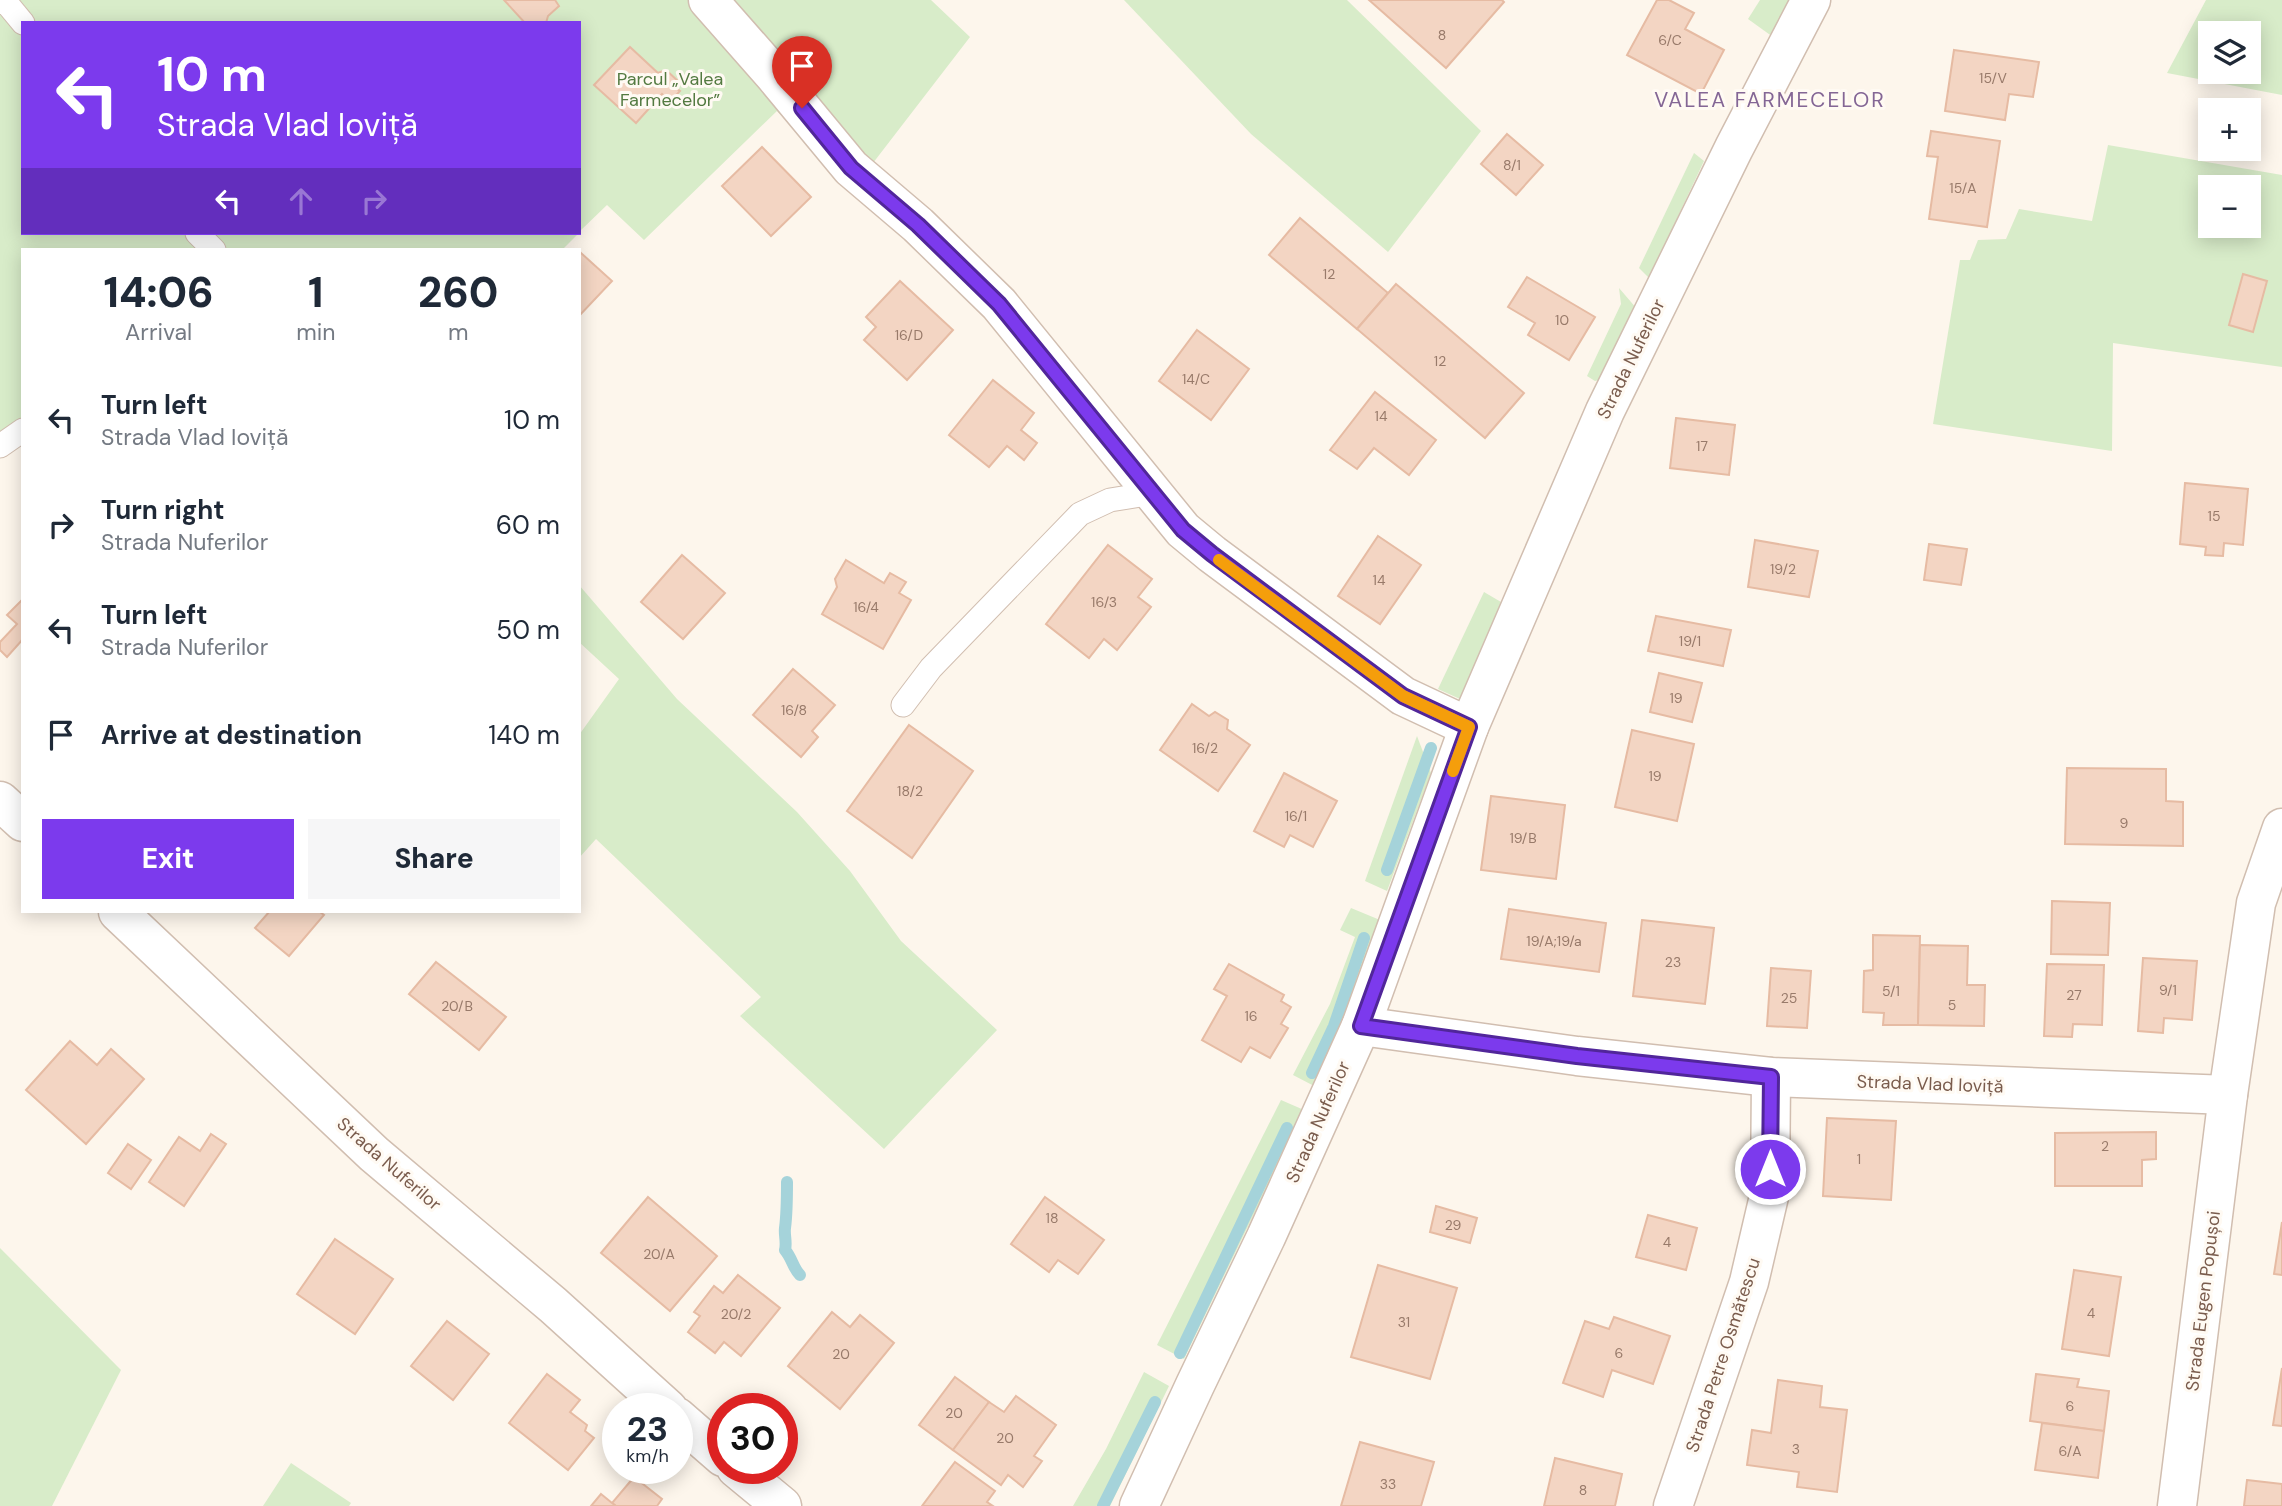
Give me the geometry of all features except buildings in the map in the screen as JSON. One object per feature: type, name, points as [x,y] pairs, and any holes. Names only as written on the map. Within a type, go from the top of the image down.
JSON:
[{"type":"street","points":[[708,0],[851,168],[918,225],[999,304],[1183,530],[1403,696],[1469,727]]},
{"type":"street","name":"Strada Nuferilor","points":[[1139,1506],[1266,1237],[1361,1026],[1469,727],[1605,411],[1734,148],[1811,0]]},
{"type":"street","points":[[0,801],[21,820]]},
{"type":"street","points":[[2228,1096],[2256,903],[2282,828]]},
{"type":"street","name":"Strada Nuferilor","points":[[119,913],[374,1154],[553,1305],[650,1393]]},
{"type":"street","name":"Strada Vlad Ioviță","points":[[1361,1026],[1577,1056],[1771,1077],[2228,1096]]},
{"type":"street","name":"Strada Petre Osmătescu","points":[[1673,1506],[1749,1282],[1770,1192],[1771,1077]]},
{"type":"street","name":"Strada Eugen Popușoi","points":[[2177,1506],[2228,1096]]},
{"type":"street","points":[[693,1431],[707,1443]]},
{"type":"street","points":[[755,1484],[782,1506]]},
{"type":"lane","points":[[4,0],[21,21]]},
{"type":"lane","points":[[199,235],[212,248]]},
{"type":"lane","points":[[0,446],[21,430]]},
{"type":"lane","points":[[903,705],[931,668],[1080,514],[1110,500],[1153,493]]},
{"type":"green space","name":"Parcul „Valea Farmecelor”","points":[[0,0],[931,0],[970,37],[853,189],[777,111],[644,240],[607,205],[581,230],[581,21],[21,21],[21,235],[577,235],[564,248],[21,248],[21,442],[0,458]]},
{"type":"green space","points":[[1124,0],[1347,0],[1481,131],[1388,252],[1251,134]]},
{"type":"green space","points":[[1760,0],[1792,0],[1773,37],[1748,19]]},
{"type":"green space","points":[[2206,0],[2282,0],[2282,95],[2224,84],[2261,84],[2261,21],[2198,21],[2198,79],[2167,73]]},
{"type":"green space","points":[[2108,145],[2282,175],[2282,367],[2113,343],[2112,451],[1933,424],[1960,260],[1970,260],[1978,240],[2006,239],[2019,209],[2092,221]]},
{"type":"green space","points":[[1694,153],[1704,161],[1649,278],[1639,268]]},
{"type":"green space","points":[[1619,288],[1637,309],[1604,379],[1595,381],[1587,376],[1621,304]]},
{"type":"green space","points":[[581,587],[677,699],[797,812],[850,871],[901,941],[997,1030],[884,1149],[740,1016],[761,997],[596,839],[581,856],[581,732],[619,679],[581,644]]},
{"type":"green space","points":[[1484,592],[1501,602],[1460,699],[1438,689]]},
{"type":"green space","points":[[1417,736],[1431,773],[1387,891],[1365,881]]},
{"type":"green space","points":[[1351,908],[1380,920],[1346,1020],[1316,1087],[1293,1075],[1330,1004],[1355,937],[1340,930]]},
{"type":"green space","points":[[1281,1100],[1304,1110],[1184,1359],[1157,1345]]},
{"type":"green space","points":[[0,1248],[121,1370],[52,1506],[0,1506]]},
{"type":"green space","points":[[1144,1372],[1169,1386],[1110,1506],[1073,1506],[1106,1449]]},
{"type":"green space","points":[[291,1463],[351,1503],[349,1506],[263,1506]]},
{"type":"waterway","points":[[1387,870],[1431,748]]},
{"type":"waterway","points":[[1312,1073],[1334,1026],[1364,938]]},
{"type":"waterway","points":[[1180,1353],[1287,1128]]},
{"type":"waterway","points":[[787,1182],[785,1250],[800,1275]]},
{"type":"waterway","points":[[1103,1506],[1155,1402]]},
{"type":"slow traffic","points":[[1219,560],[1403,696],[1469,727],[1453,771]]},
{"type":"district","name":"VALEA FARMECELOR","points":[[1770,100]]},
{"type":"route","points":[[802,108],[851,168],[918,225],[999,304],[1183,530],[1403,696],[1469,727],[1361,1026],[1577,1056],[1771,1077],[1770,1169]]}]
